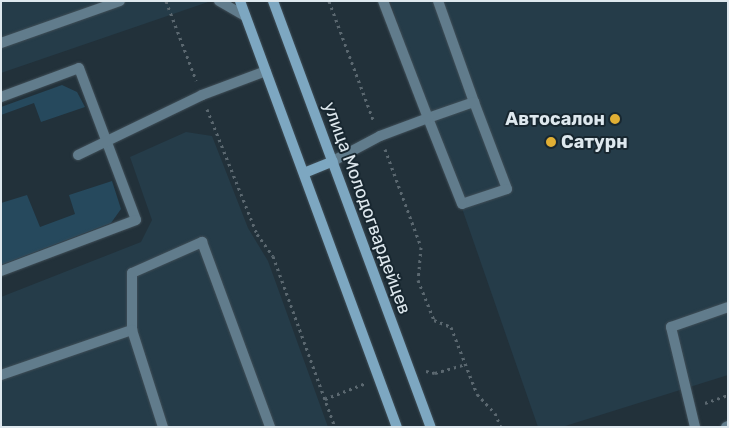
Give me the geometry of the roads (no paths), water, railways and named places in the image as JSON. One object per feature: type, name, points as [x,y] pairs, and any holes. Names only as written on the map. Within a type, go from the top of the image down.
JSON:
[{"type":"main road","points":[[240,1],[397,427]]},
{"type":"main road","name":"улица Молодогвардейцев","points":[[273,1],[431,427]]},
{"type":"main road","points":[[304,173],[333,161]]},
{"type":"lane","points":[[1,43],[120,1]]},
{"type":"lane","points":[[219,1],[245,16]]},
{"type":"lane","points":[[386,2],[428,118],[462,204],[507,189],[438,1]]},
{"type":"lane","points":[[1,97],[79,68],[136,220],[1,271]]},
{"type":"lane","points":[[78,155],[202,95],[266,71]]},
{"type":"lane","points":[[333,161],[380,136],[474,102]]},
{"type":"lane","points":[[164,427],[132,330],[132,273],[202,242],[270,427]]},
{"type":"lane","points":[[695,427],[671,327],[728,307]]},
{"type":"lane","points":[[1,375],[132,330]]},
{"type":"place","name":"Автосалон","points":[[615,119]]},
{"type":"place","name":"Сатурн","points":[[551,142]]}]
